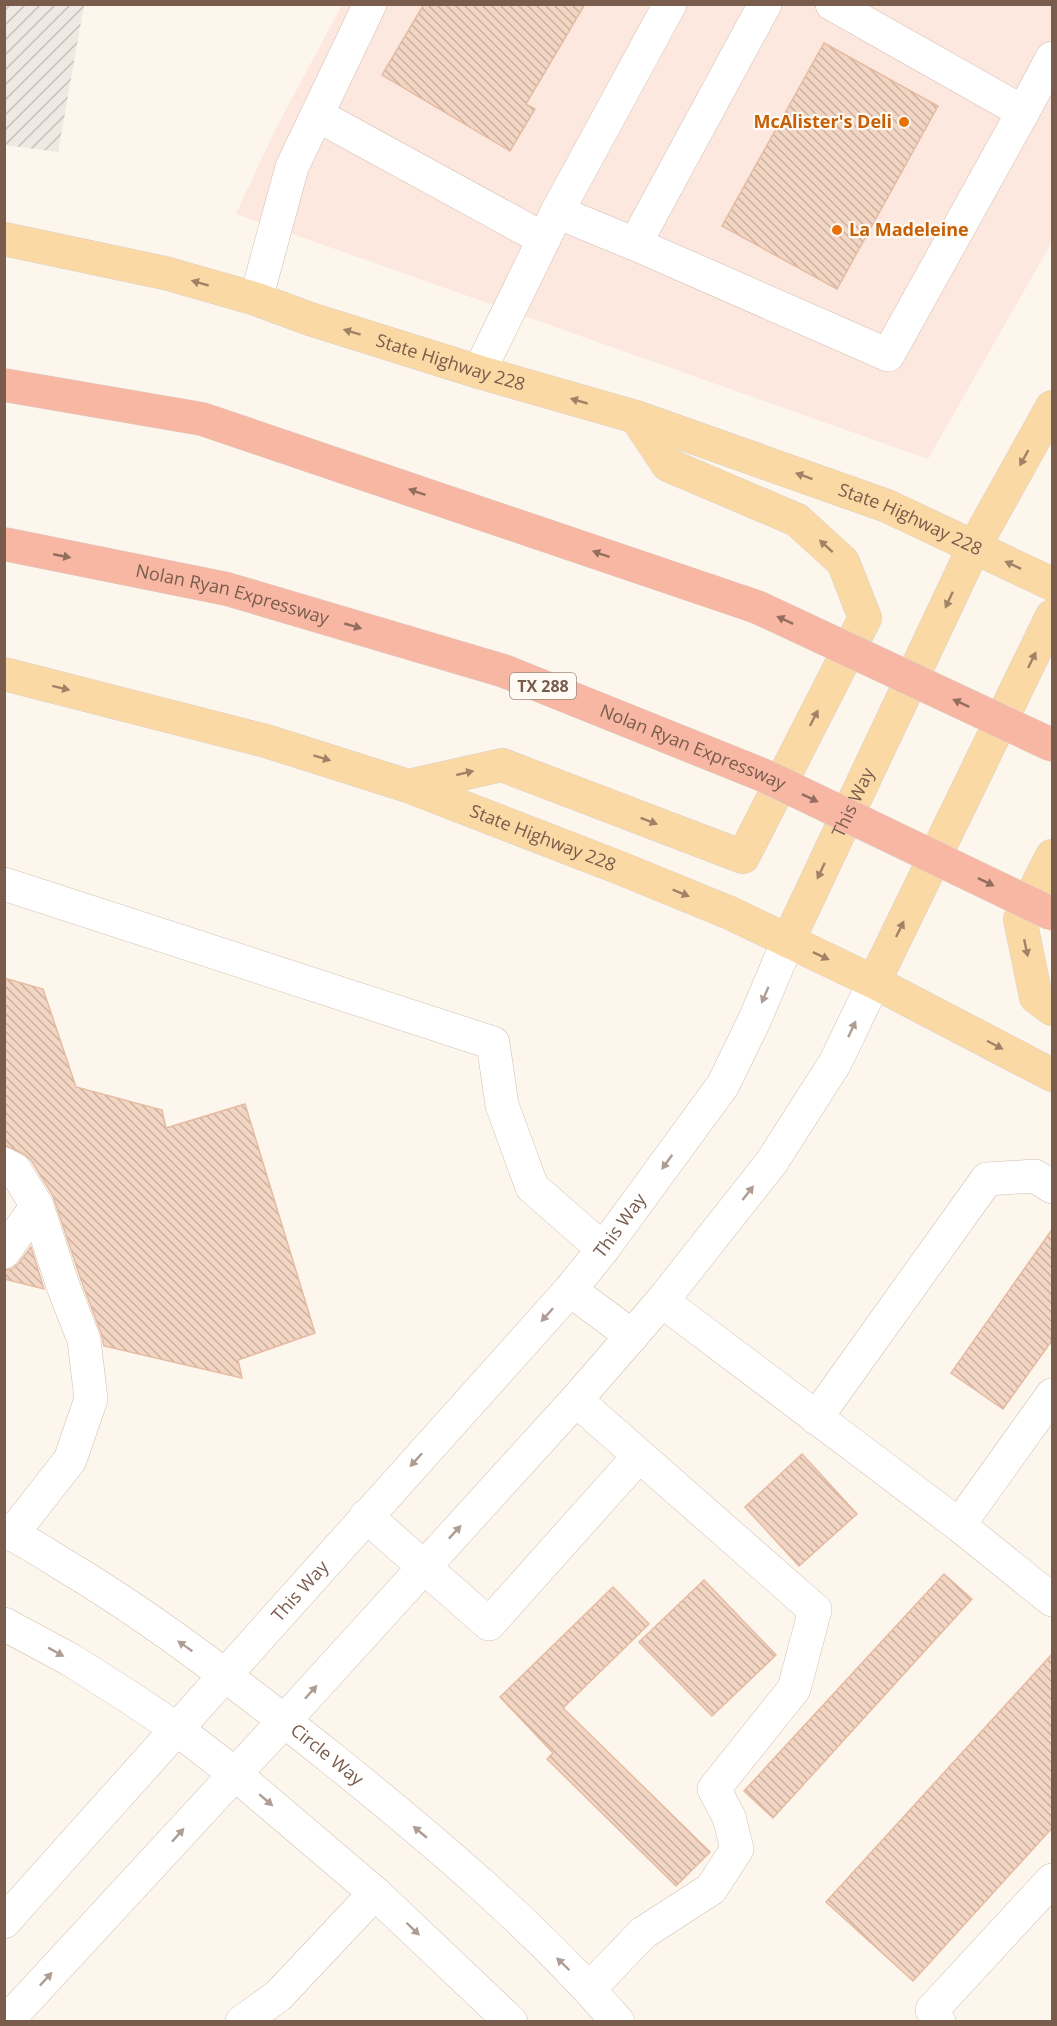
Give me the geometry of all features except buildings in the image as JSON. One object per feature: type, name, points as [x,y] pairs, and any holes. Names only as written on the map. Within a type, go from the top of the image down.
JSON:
[{"type":"highway","points":[[4,385],[202,419],[757,607],[1053,745]]},
{"type":"highway","name":"Nolan Ryan Expressway","points":[[4,544],[227,589],[504,671],[765,776],[1053,914]]},
{"type":"main road","name":"State Highway 228","points":[[4,239],[165,273],[256,299],[310,319],[479,372],[636,417],[887,506],[1053,584]]},
{"type":"main road","name":"This Way","points":[[788,940],[974,547],[1053,407]]},
{"type":"main road","points":[[408,786],[502,765],[743,857],[865,618],[843,562],[797,520],[668,465],[636,417]]},
{"type":"main road","points":[[874,982],[1053,616]]},
{"type":"main road","name":"State Highway 228","points":[[4,674],[266,741],[408,786],[620,867],[788,940],[1053,1075]]},
{"type":"main road","points":[[1053,856],[1020,919],[1036,997],[1053,1009]]},
{"type":"street","points":[[256,299],[292,168],[370,4]]},
{"type":"street","points":[[479,372],[550,226],[670,4]]},
{"type":"street","points":[[635,244],[765,4]]},
{"type":"street","points":[[832,4],[1023,112]]},
{"type":"street","points":[[317,115],[550,226],[635,244],[888,355],[1053,58]]},
{"type":"street","points":[[4,884],[493,1044],[502,1106],[532,1187],[603,1249]]},
{"type":"street","name":"This Way","points":[[4,1922],[570,1290],[603,1249],[723,1085],[755,1020],[788,940]]},
{"type":"street","points":[[6,2022],[285,1720],[576,1400],[662,1301],[771,1163],[835,1063],[874,982]]},
{"type":"street","points":[[4,1164],[15,1170],[37,1206],[63,1286],[84,1340],[92,1399],[70,1460],[8,1532]]},
{"type":"street","points":[[816,1418],[987,1179],[1035,1176],[1053,1187]]},
{"type":"street","points":[[4,1185],[37,1206]]},
{"type":"street","points":[[4,1200],[37,1206]]},
{"type":"street","points":[[4,1211],[37,1206]]},
{"type":"street","points":[[4,1227],[37,1206]]},
{"type":"street","points":[[4,1252],[37,1206]]},
{"type":"street","points":[[570,1290],[632,1336]]},
{"type":"street","points":[[662,1301],[960,1525],[1053,1600]]},
{"type":"street","points":[[960,1525],[1053,1395]]},
{"type":"street","points":[[576,1400],[815,1610],[794,1689],[714,1789],[729,1816],[737,1849],[711,1889],[643,1933],[589,1989]]},
{"type":"street","points":[[366,1516],[489,1624],[639,1456]]},
{"type":"street","name":"Circle Way","points":[[8,1532],[110,1593],[285,1720],[467,1871],[589,1989],[618,2022]]},
{"type":"street","points":[[4,1624],[70,1660],[178,1730],[235,1774],[375,1893],[511,2022]]},
{"type":"street","points":[[939,2022],[932,2010],[1053,1880]]},
{"type":"street","points":[[242,2022],[278,1996],[375,1893]]},
{"type":"shaded area","points":[[5,4],[84,5],[58,152],[5,145]]},
{"type":"shaded area","points":[[342,5],[1052,5],[1052,242],[928,459],[236,214],[275,130]]},
{"type":"place","name":"McAlister's Deli","points":[[904,122]]},
{"type":"place","name":"La Madeleine","points":[[837,230]]}]
